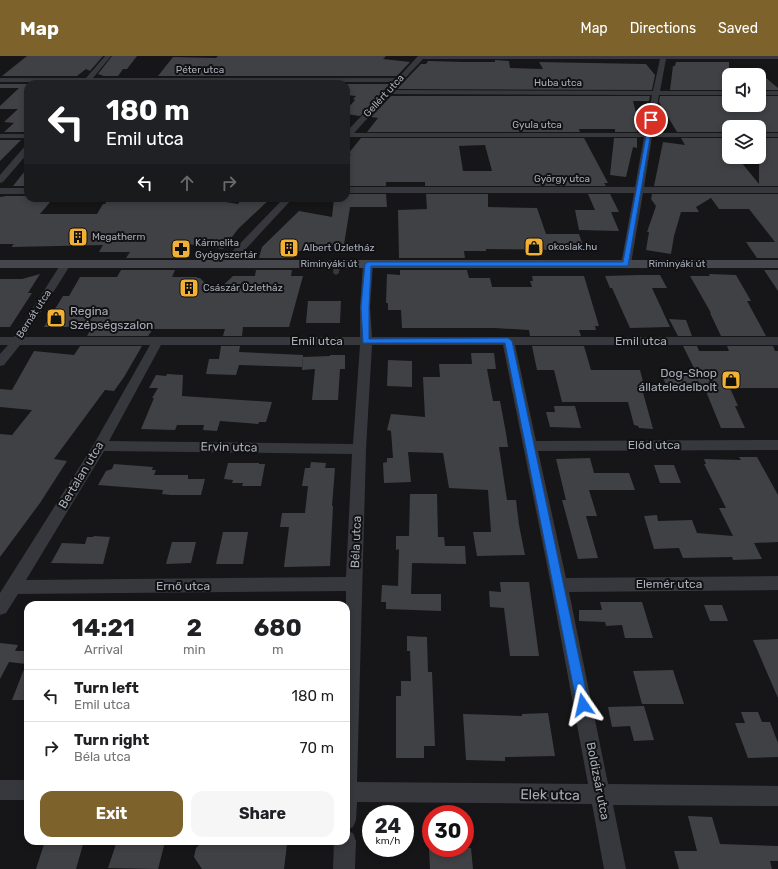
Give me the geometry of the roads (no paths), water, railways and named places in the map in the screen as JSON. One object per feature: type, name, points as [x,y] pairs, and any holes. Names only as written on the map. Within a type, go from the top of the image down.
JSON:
[{"type":"main road","name":"Riminyáki út","points":[[0,264],[226,264],[337,268],[368,264],[778,264]]},
{"type":"street","points":[[88,80],[108,56]]},
{"type":"street","points":[[421,57],[778,57]]},
{"type":"street","name":"Gellért utca","points":[[350,132],[421,57]]},
{"type":"street","points":[[626,264],[648,135],[664,57]]},
{"type":"street","name":"Péter utca","points":[[0,80],[24,81]]},
{"type":"street","name":"Péter utca","points":[[350,81],[399,80]]},
{"type":"street","name":"Huba utca","points":[[387,92],[722,93]]},
{"type":"street","points":[[766,93],[778,93]]},
{"type":"street","name":"Gyula utca","points":[[350,136],[722,135]]},
{"type":"street","points":[[766,135],[778,135]]},
{"type":"street","points":[[0,136],[24,136]]},
{"type":"street","points":[[0,180],[24,153]]},
{"type":"street","name":"György utca","points":[[350,190],[778,190]]},
{"type":"street","points":[[0,191],[24,191]]},
{"type":"street","points":[[226,264],[285,202]]},
{"type":"street","name":"Bernát utca","points":[[0,362],[18,340],[66,264]]},
{"type":"street","name":"Béla utca","points":[[350,703],[359,449],[366,341],[365,307],[368,264]]},
{"type":"street","name":"Emil utca","points":[[0,341],[158,340],[778,342]]},
{"type":"street","name":"Bertalan utca","points":[[0,608],[100,446],[158,340]]},
{"type":"street","name":"Boldizsár utca","points":[[508,341],[602,795],[615,869]]},
{"type":"street","name":"Előd utca","points":[[529,446],[778,445]]},
{"type":"street","name":"Ervin utca","points":[[100,446],[359,449]]},
{"type":"street","name":"Elemér utca","points":[[559,585],[778,583]]},
{"type":"street","name":"Ernő utca","points":[[13,587],[354,584]]},
{"type":"street","points":[[0,790],[24,790]]},
{"type":"street","name":"Elek utca","points":[[350,792],[778,796]]},
{"type":"street","points":[[344,869],[345,845]]},
{"type":"place","name":"Megatherm","points":[[78,237]]},
{"type":"place","name":"okoslak.hu","points":[[534,247]]},
{"type":"place","name":"Albert Üzletház","points":[[289,248]]},
{"type":"place","name":"Kármelita Gyógyszertár","points":[[181,249]]},
{"type":"place","name":"Császár Üzletház","points":[[189,288]]},
{"type":"place","name":"Regina Szépségszalon","points":[[56,318]]},
{"type":"place","name":"Dog-Shop állateledelbolt","points":[[731,380]]}]
